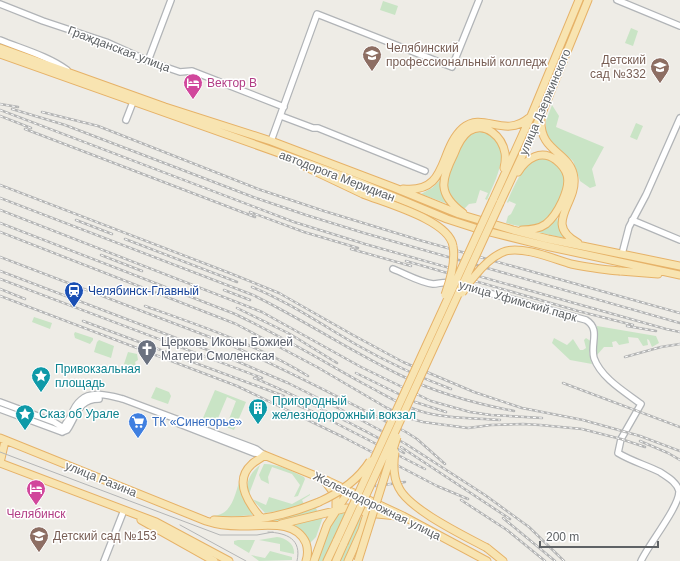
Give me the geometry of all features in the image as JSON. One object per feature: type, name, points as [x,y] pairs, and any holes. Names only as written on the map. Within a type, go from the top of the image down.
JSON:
[{"type":"main road","name":"улица Дзержинского","points":[[493,200],[531,116],[579,0]]},
{"type":"main road","name":"улица Дзержинского","points":[[500,203],[542,113],[588,0]]},
{"type":"main road","name":"автодорога Меридиан","points":[[0,48],[170,109],[271,141],[472,218],[513,230],[680,266]]},
{"type":"main road","name":"автодорога Меридиан","points":[[0,54],[356,181],[447,219],[478,229],[546,246],[680,276]]},
{"type":"main road","points":[[542,113],[541,128],[545,139],[550,147],[567,162],[573,174],[574,188],[562,217],[562,228],[570,238],[583,246]]},
{"type":"main road","points":[[396,188],[408,190],[420,188],[433,181],[458,134],[468,125],[482,122],[511,127],[524,122],[531,116]]},
{"type":"main road","points":[[336,561],[340,542],[397,409],[493,200],[504,168],[505,152],[501,141],[493,132],[485,129],[475,129],[467,133],[460,142],[445,172],[443,181],[445,191],[455,207],[472,218]]},
{"type":"main road","points":[[272,151],[363,194],[428,220],[440,227],[450,238],[453,246],[453,258],[446,293],[439,317]]},
{"type":"main road","points":[[328,561],[340,542],[418,380],[500,203],[519,170],[531,158],[539,155],[549,156],[558,161],[564,168],[568,177],[567,186],[561,202],[553,217],[546,224],[538,228],[513,230]]},
{"type":"main road","points":[[448,315],[465,290],[483,268],[494,257],[505,251],[520,250],[575,264],[620,271],[680,276]]},
{"type":"main road","points":[[358,561],[398,432],[418,380]]},
{"type":"main road","points":[[202,519],[226,520],[261,518],[289,513],[319,502],[341,490],[367,466],[397,409]]},
{"type":"main road","points":[[398,432],[394,459],[394,472],[396,483],[401,493],[418,509],[487,548],[503,561]]},
{"type":"main road","points":[[0,448],[3,440]]},
{"type":"main road","points":[[0,463],[3,440]]},
{"type":"main road","name":"улица Разина","points":[[3,440],[202,519]]},
{"type":"main road","points":[[261,518],[246,497],[243,487],[244,475],[247,469],[264,454]]},
{"type":"main road","name":"Железнодорожная улица","points":[[264,454],[322,478],[403,516],[487,561]]},
{"type":"main road","name":"улица Разина","points":[[0,463],[156,522],[229,561]]},
{"type":"main road","points":[[322,478],[336,496],[336,510]]},
{"type":"main road","points":[[314,561],[325,530],[349,491]]},
{"type":"main road","points":[[348,561],[362,530],[371,501]]},
{"type":"main road","points":[[202,519],[212,523],[231,526],[276,525],[347,508],[360,510],[367,514],[403,516]]},
{"type":"main road","points":[[126,511],[214,561]]},
{"type":"main road","points":[[276,525],[288,527],[298,532],[302,536],[308,550],[306,561]]},
{"type":"street","points":[[148,61],[171,0]]},
{"type":"street","points":[[271,141],[317,14],[452,67],[479,0]]},
{"type":"street","points":[[617,0],[680,26]]},
{"type":"street","name":"Гражданская улица","points":[[0,4],[43,21],[106,42],[148,61],[180,72],[192,71],[284,107]]},
{"type":"street","points":[[0,40],[42,57],[61,66],[71,73]]},
{"type":"street","points":[[126,120],[133,102]]},
{"type":"street","points":[[281,116],[313,128],[318,128],[425,171]]},
{"type":"street","points":[[622,254],[632,220],[646,195],[680,118]]},
{"type":"street","points":[[632,220],[680,240]]},
{"type":"street","name":"улица Уфимский парк","points":[[393,270],[429,283],[435,284],[446,281],[586,320],[593,325],[592,350],[598,365],[605,375],[641,404],[621,439],[618,453],[659,472],[671,480],[677,486],[679,495],[679,499],[674,509],[641,561]]},
{"type":"street","name":"Железнодорожная улица","points":[[64,430],[86,401],[94,399],[111,399],[254,453],[264,454]]},
{"type":"street","points":[[0,402],[54,422],[64,430]]},
{"type":"street","points":[[0,410],[64,430]]},
{"type":"street","points":[[104,561],[126,511]]},
{"type":"green space","points":[[383,1],[398,6],[395,15],[380,10]]},
{"type":"green space","points":[[631,28],[638,31],[633,46],[625,43]]},
{"type":"green space","points":[[552,105],[559,116],[556,127],[604,147],[592,169],[596,186],[590,188],[580,181],[573,161],[549,140],[546,131],[546,121]]},
{"type":"green space","points":[[636,123],[643,126],[637,140],[630,137]]},
{"type":"green space","points":[[478,131],[492,136],[498,143],[501,150],[500,167],[487,200],[485,199],[488,193],[480,190],[476,203],[469,204],[464,209],[455,202],[451,196],[447,185],[448,174],[464,141],[472,133]]},
{"type":"green space","points":[[545,158],[556,164],[564,173],[564,186],[559,202],[545,221],[536,226],[523,226],[506,223],[508,216],[511,214],[516,204],[509,201],[508,203],[507,202],[518,178],[526,166],[531,162],[536,159]]},
{"type":"green space","points":[[440,180],[441,190],[448,204],[421,194],[432,188]]},
{"type":"green space","points":[[557,217],[559,227],[565,238],[536,232],[548,227]]},
{"type":"green space","points":[[34,317],[52,323],[50,329],[32,322]]},
{"type":"green space","points":[[597,326],[656,336],[659,343],[652,347],[647,339],[648,345],[643,346],[638,338],[628,337],[629,343],[619,345],[616,341],[612,342],[613,347],[604,347],[597,355],[595,347]]},
{"type":"green space","points":[[75,332],[93,338],[93,340],[90,344],[75,338]]},
{"type":"green space","points":[[554,338],[567,345],[573,339],[580,350],[586,348],[584,340],[586,338],[592,342],[589,353],[592,364],[570,360],[552,343]]},
{"type":"green space","points":[[99,340],[114,346],[111,358],[94,352]]},
{"type":"green space","points":[[128,352],[137,354],[138,360],[135,362],[135,368],[124,364]]},
{"type":"green space","points":[[156,387],[169,392],[171,396],[168,404],[151,398]]},
{"type":"green space","points":[[215,390],[246,402],[234,430],[226,427],[236,401],[227,397],[216,423],[203,418]]},
{"type":"green space","points":[[264,464],[290,470],[304,477],[305,479],[298,496],[294,497],[300,485],[292,474],[272,467],[268,477],[269,484],[261,480],[259,475]]},
{"type":"green space","points":[[260,465],[249,494],[247,486],[249,478]]},
{"type":"green space","points":[[241,476],[241,492],[253,515],[228,517],[211,516],[222,514],[230,506],[235,496]]},
{"type":"green space","points":[[310,494],[302,500],[304,504],[285,510],[265,513],[252,499],[266,505],[269,497],[292,504]]},
{"type":"green space","points":[[321,505],[316,508],[318,513],[278,522],[252,524],[255,522],[287,517]]},
{"type":"green space","points":[[345,510],[359,515],[362,520],[345,561],[317,561],[331,525],[339,514]]},
{"type":"green space","points":[[323,517],[316,537],[309,544],[304,534],[291,525]]},
{"type":"green space","points":[[277,537],[284,539],[291,544],[294,554],[280,551],[280,544],[259,540]]},
{"type":"green space","points":[[255,540],[249,553],[234,544],[234,541]]},
{"type":"green space","points":[[270,551],[292,557],[292,560],[259,561],[251,555],[265,558]]},
{"type":"tram line","points":[[0,452],[220,535],[257,535],[273,532]]},
{"type":"tram line","points":[[180,525],[246,561]]},
{"type":"tram line","points":[[268,532],[281,534],[292,539],[297,547],[297,561]]},
{"type":"railway","points":[[0,104],[18,107]]},
{"type":"railway","points":[[12,109],[65,125],[253,197],[306,215],[364,233],[680,323]]},
{"type":"railway","points":[[0,110],[294,222],[365,244],[680,332]]},
{"type":"railway","points":[[42,112],[98,126],[258,189],[324,211],[419,240],[680,313]]},
{"type":"railway","points":[[0,116],[31,128]]},
{"type":"railway","points":[[25,129],[255,217]]},
{"type":"railway","points":[[0,185],[279,293],[403,362],[474,392],[522,408],[583,420],[640,436],[680,451]]},
{"type":"railway","points":[[0,198],[253,295],[381,366],[427,387],[456,397],[514,411]]},
{"type":"railway","points":[[0,210],[262,312],[361,367],[431,401],[470,412],[491,415],[542,418]]},
{"type":"railway","points":[[250,212],[304,232],[358,248]]},
{"type":"railway","points":[[76,220],[112,234]]},
{"type":"railway","points":[[0,223],[235,314],[411,408],[427,413],[445,416],[500,420]]},
{"type":"railway","points":[[0,232],[236,324],[317,367],[387,408],[408,418],[423,422],[468,428],[491,425],[523,424],[582,429],[645,447]]},
{"type":"railway","points":[[125,239],[237,282]]},
{"type":"railway","points":[[351,249],[411,266]]},
{"type":"railway","points":[[101,255],[142,271]]},
{"type":"railway","points":[[0,257],[251,354],[318,386],[406,432],[417,439],[445,464]]},
{"type":"railway","points":[[406,261],[578,311],[633,325]]},
{"type":"railway","points":[[0,271],[234,360],[288,383],[344,411],[406,444],[485,495],[529,527],[564,561]]},
{"type":"railway","points":[[0,279],[262,378]]},
{"type":"railway","points":[[252,287],[292,306],[380,357],[451,389]]},
{"type":"railway","points":[[0,289],[25,299]]},
{"type":"railway","points":[[224,290],[250,300]]},
{"type":"railway","points":[[0,296],[237,386],[343,437],[437,486],[468,499]]},
{"type":"railway","points":[[145,306],[249,346],[308,376]]},
{"type":"railway","points":[[237,308],[290,334],[337,363]]},
{"type":"railway","points":[[83,321],[284,396]]},
{"type":"railway","points":[[627,326],[656,331]]},
{"type":"railway","points":[[625,357],[661,347],[680,344]]},
{"type":"railway","points":[[356,373],[415,402],[446,412]]},
{"type":"railway","points":[[254,378],[289,393],[346,421],[383,440],[404,453]]},
{"type":"railway","points":[[563,383],[680,427]]},
{"type":"railway","points":[[278,397],[316,413],[425,469]]},
{"type":"railway","points":[[640,441],[680,460]]},
{"type":"railway","points":[[401,447],[510,519]]},
{"type":"railway","points":[[376,486],[405,482]]},
{"type":"railway","points":[[461,500],[507,530],[545,561]]},
{"type":"railway","points":[[503,518],[555,561]]},
{"type":"place","name":"Челябинский профессиональный колледж","points":[[372,72]]},
{"type":"place","name":"Детский cад №332","points":[[660,84]]},
{"type":"place","name":"Вектор В","points":[[193,100]]},
{"type":"place","name":"Челябинск-Главный","points":[[74,308]]},
{"type":"place","name":"Церковь Иконы Божией Матери Смоленская","points":[[147,366]]},
{"type":"place","name":"Привокзальная площадь","points":[[41,393]]},
{"type":"place","name":"Пригородный железнодорожный вокзал","points":[[258,425]]},
{"type":"place","name":"Сказ об Урале","points":[[25,431]]},
{"type":"place","name":"ТК «Синегорье»","points":[[138,439]]},
{"type":"place","name":"Челябинск","points":[[36,506]]},
{"type":"place","name":"Детский сад №153","points":[[39,553]]}]
